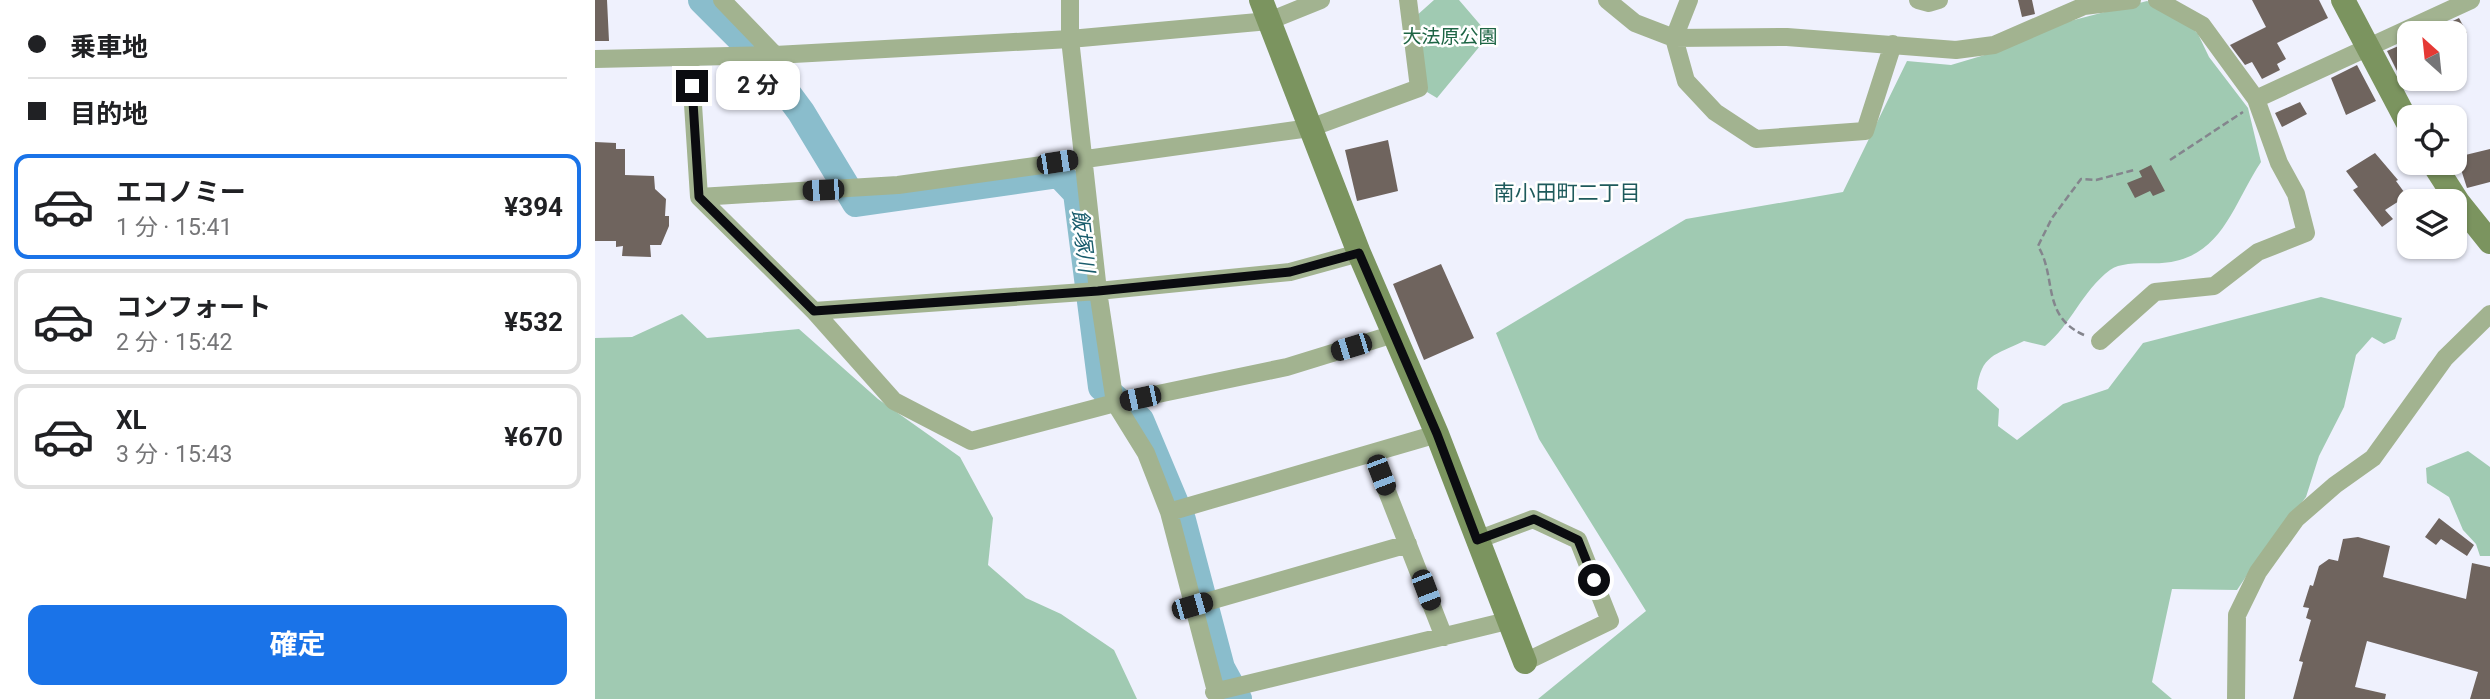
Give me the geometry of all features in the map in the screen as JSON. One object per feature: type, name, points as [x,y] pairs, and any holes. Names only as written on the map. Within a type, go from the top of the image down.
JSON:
[{"type":"street","points":[[722,0],[775,55]]},
{"type":"street","points":[[1070,0],[1070,39],[1083,158],[1098,291],[1115,404],[1146,453],[1169,512],[1216,695],[1507,621]]},
{"type":"street","points":[[595,59],[775,55],[1070,39],[1321,0]]},
{"type":"street","points":[[699,197],[898,186],[1310,128],[1419,88],[1408,6],[1424,0]]},
{"type":"street","points":[[1607,0],[1635,23],[1674,38],[1787,37],[1956,50],[1994,45],[2084,6],[2132,0]]},
{"type":"street","points":[[1689,0],[1674,38],[1686,81],[1715,112],[1756,139],[1865,131],[1893,44]]},
{"type":"street","points":[[1918,0],[1929,3],[1939,0]]},
{"type":"street","points":[[2100,341],[2155,292],[2214,286],[2258,252],[2306,233],[2296,194],[2279,163],[2257,100],[2201,24],[2157,0]]},
{"type":"street","points":[[2343,0],[2398,105]]},
{"type":"street","points":[[2257,100],[2471,0]]},
{"type":"street","points":[[1265,10],[1359,253],[1437,434],[1507,621],[1525,662],[1610,621],[1578,540],[1534,519],[1477,540]]},
{"type":"street","points":[[690,58],[699,197],[814,311],[894,401],[971,442],[1115,404],[1287,368],[1394,334]]},
{"type":"street","points":[[2441,175],[2490,242]]},
{"type":"street","points":[[814,311],[1098,291],[1290,272],[1359,253]]},
{"type":"street","points":[[2237,699],[2237,615],[2258,572],[2296,519],[2335,485],[2374,458],[2445,358],[2490,314]]},
{"type":"street","points":[[1169,512],[1437,434]]},
{"type":"street","points":[[1372,453],[1444,637]]},
{"type":"street","points":[[1192,606],[1408,544]]},
{"type":"path","points":[[2170,160],[2257,100]]},
{"type":"path","points":[[2100,341],[2075,331],[2051,302],[2047,260],[2038,246],[2052,218],[2081,179],[2096,180],[2134,170]]},
{"type":"green space","name":"大法原公園","points":[[1434,0],[1459,0],[1489,35],[1437,98],[1427,92],[1415,17]]},
{"type":"green space","points":[[2147,1],[2179,14],[2198,34],[2209,57],[2248,108],[2261,162],[2223,227],[2199,251],[2182,259],[2162,263],[2115,267],[2100,278],[2045,346],[2024,341],[1997,353],[1986,363],[1977,389],[1999,409],[1998,426],[2017,440],[2063,404],[2108,389],[2143,343],[2321,297],[2402,318],[2395,339],[2384,344],[2372,337],[2356,355],[2344,407],[2319,456],[2306,497],[2237,590],[2172,589],[2152,682],[2172,699],[1538,699],[1646,611],[1539,439],[1496,333],[1686,219],[1843,192],[1907,61],[1951,65],[1998,51],[2047,27]]},
{"type":"green space","points":[[682,314],[707,338],[799,329],[878,399],[960,457],[993,518],[988,565],[1026,598],[1061,614],[1114,650],[1137,699],[595,699],[595,338],[632,337]]},
{"type":"green space","points":[[2468,451],[2490,467],[2490,556],[2480,556],[2476,544],[2463,530],[2449,497],[2427,483],[2426,468]]},
{"type":"building","points":[[595,0],[607,0],[609,41],[595,41]]},
{"type":"building","points":[[2018,0],[2032,0],[2035,14],[2022,17]]},
{"type":"building","points":[[2252,0],[2319,0],[2328,18],[2277,43],[2286,59],[2277,64],[2280,70],[2262,79],[2252,62],[2245,65],[2230,45],[2266,27]]},
{"type":"building","points":[[2397,47],[2397,71],[2387,51]]},
{"type":"building","points":[[2357,65],[2376,101],[2346,115],[2331,78]]},
{"type":"building","points":[[2300,102],[2307,114],[2282,127],[2275,113]]},
{"type":"building","points":[[1388,140],[1398,191],[1357,201],[1345,150]]},
{"type":"building","points":[[595,142],[616,143],[616,149],[625,149],[625,175],[654,176],[655,189],[666,199],[665,216],[669,216],[669,226],[661,245],[650,245],[651,257],[622,256],[623,246],[616,247],[616,241],[595,241]]},
{"type":"building","points":[[2490,149],[2490,182],[2467,188],[2463,175],[2467,175],[2467,155]]},
{"type":"building","points":[[2375,153],[2398,180],[2396,181],[2402,189],[2397,189],[2397,202],[2385,210],[2393,219],[2382,227],[2353,190],[2358,187],[2346,171]]},
{"type":"building","points":[[2151,165],[2165,191],[2153,196],[2150,191],[2135,198],[2127,183],[2142,177],[2139,171]]},
{"type":"building","points":[[1441,264],[1474,338],[1424,360],[1393,284]]},
{"type":"building","points":[[2439,518],[2474,545],[2467,556],[2441,539],[2436,545],[2425,537]]},
{"type":"building","points":[[2358,537],[2390,546],[2383,577],[2466,599],[2472,563],[2490,567],[2490,699],[2470,699],[2478,672],[2367,641],[2355,687],[2386,694],[2385,699],[2293,699],[2303,662],[2299,661],[2311,620],[2306,618],[2309,608],[2303,607],[2310,585],[2313,586],[2319,566],[2329,559],[2338,561],[2343,539]]},
{"type":"waterway","name":"飯塚川","points":[[702,0],[764,62],[801,112],[856,203],[1059,174],[1077,193],[1102,387],[1140,420],[1182,520],[1221,668],[1238,699]]},
{"type":"district","name":"南小田町二丁目","points":[[1567,193]]},
{"type":"route","points":[[692,86],[699,197],[814,311],[1098,291],[1290,272],[1359,253],[1437,434],[1477,540],[1534,519],[1578,540],[1594,580]]}]
